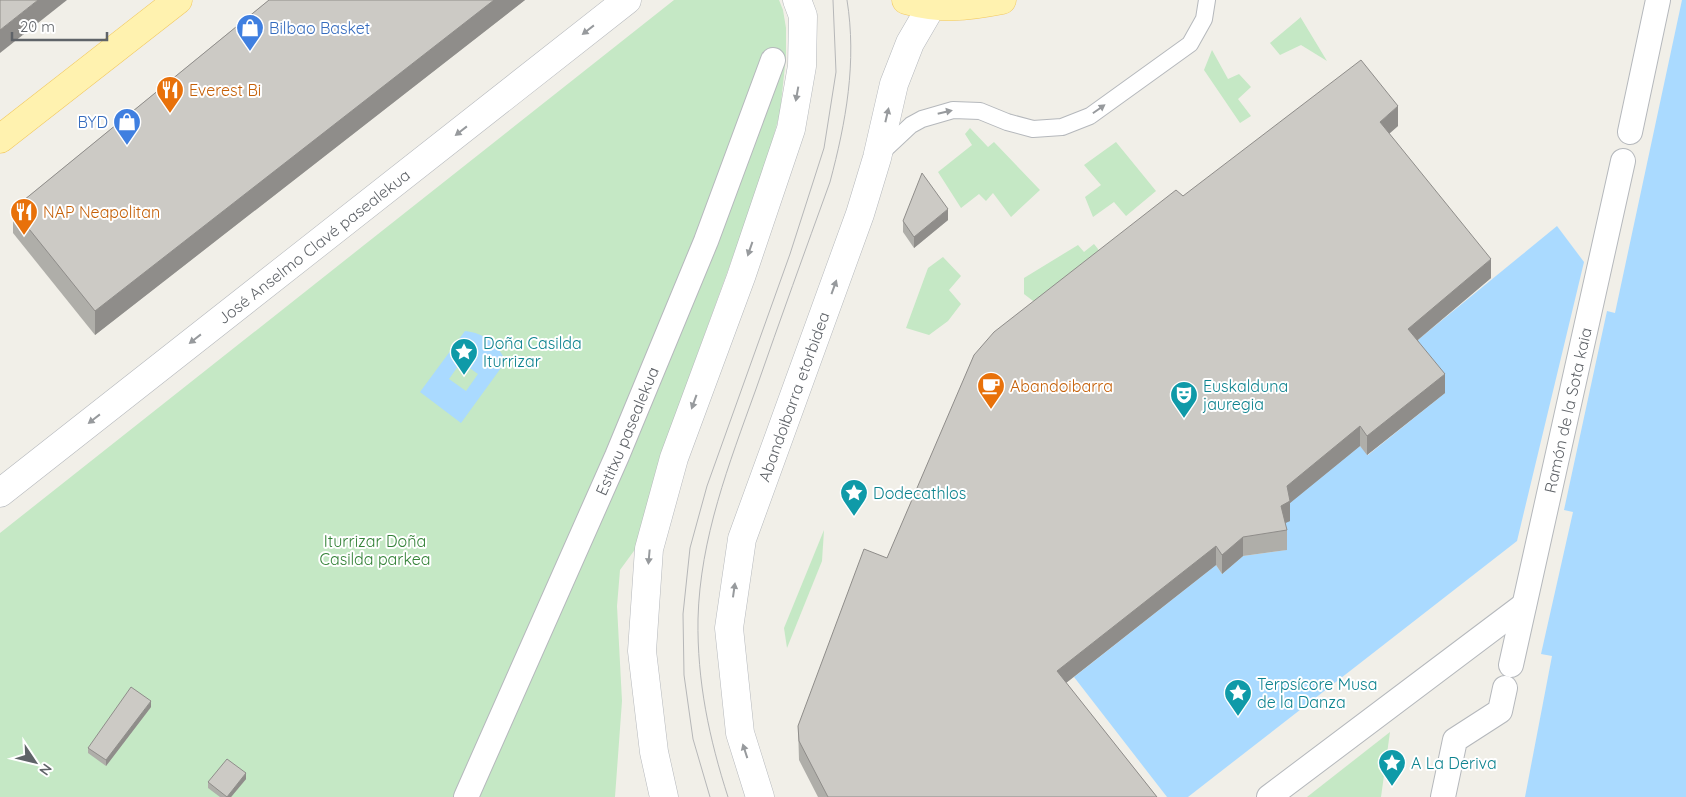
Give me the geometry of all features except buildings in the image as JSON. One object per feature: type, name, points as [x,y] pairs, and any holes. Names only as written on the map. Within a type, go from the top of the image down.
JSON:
[{"type":"main road","points":[[0,140],[178,0]]},
{"type":"main road","points":[[918,3],[966,7],[1002,0]]},
{"type":"street","name":"José Anselmo Clavé pasealekua","points":[[0,494],[627,0]]},
{"type":"street","points":[[664,797],[654,752],[642,651],[649,549],[674,458],[737,286],[791,129],[802,66],[803,16],[797,0]]},
{"type":"street","points":[[1630,132],[1658,0]]},
{"type":"street","name":"Abandoibarra etorbidea","points":[[760,797],[740,733],[729,628],[742,539],[857,223],[877,158],[894,84],[910,43],[918,3]]},
{"type":"street","name":"Estitxu pasealekua","points":[[466,797],[617,456],[706,241],[773,60]]},
{"type":"street","name":"Ramón de la Sota kaia","points":[[1511,665],[1623,161]]},
{"type":"street","points":[[1269,797],[1524,605]]},
{"type":"street","points":[[1443,797],[1455,740],[1500,711],[1506,688]]},
{"type":"lane","points":[[877,158],[916,122],[926,116],[953,110],[980,111],[1007,122],[1034,129],[1062,127],[1090,116],[1190,44],[1204,18],[1207,0]]},
{"type":"green space","name":"Iturrizar Doña Casilda parkea","points":[[674,0],[779,0],[786,28],[786,56],[780,113],[763,174],[680,402],[639,544],[620,570],[617,606],[622,701],[615,797],[0,797],[0,533]]},
{"type":"green space","points":[[1301,17],[1327,61],[1301,45],[1280,55],[1270,43]]},
{"type":"green space","points":[[1212,50],[1228,79],[1239,74],[1251,87],[1238,99],[1251,116],[1240,123],[1204,70]]},
{"type":"green space","points":[[970,128],[988,147],[994,142],[1040,190],[1011,217],[993,193],[986,201],[979,194],[961,208],[938,172],[972,145],[965,134]]},
{"type":"green space","points":[[1116,142],[1156,191],[1126,216],[1114,202],[1093,217],[1085,197],[1101,185],[1084,165]]},
{"type":"green space","points":[[1094,244],[1106,259],[1041,307],[1024,294],[1024,278],[1078,245],[1084,252]]},
{"type":"green space","points":[[943,257],[961,276],[949,290],[961,304],[948,321],[929,335],[906,328],[928,268]]},
{"type":"green space","points":[[824,530],[822,561],[787,648],[784,628]]},
{"type":"green space","points":[[1390,732],[1381,797],[1307,797]]},
{"type":"water","points":[[1682,0],[1686,0],[1686,797],[1525,797],[1552,656],[1541,654],[1573,512],[1564,510],[1607,311],[1615,313]]},
{"type":"water","points":[[1557,226],[1584,262],[1517,541],[1188,797],[1167,797],[1074,677],[1216,565],[1222,574],[1243,556],[1286,550],[1281,525],[1287,505],[1360,446],[1368,455],[1445,393],[1408,348]]},
{"type":"water","points":[[465,331],[479,334],[490,340],[499,349],[506,361],[461,423],[420,392]],"holes":[[[461,362],[478,374],[466,391],[449,379]]]},
{"type":"tram line","points":[[710,797],[693,739],[684,675],[683,614],[690,548],[707,486],[790,254],[824,148],[836,72],[833,0]]},
{"type":"tram line","points":[[728,797],[715,753],[702,687],[698,619],[704,559],[726,473],[830,182],[841,137],[848,92],[851,46],[847,0]]},
{"type":"place","name":"Bilbao Basket","points":[[250,52]]},
{"type":"place","name":"Everest Bi","points":[[170,114]]},
{"type":"place","name":"BYD","points":[[127,146]]},
{"type":"place","name":"NAP Neapolitan","points":[[24,236]]},
{"type":"place","name":"Doña Casilda Iturrizar","points":[[464,376]]},
{"type":"place","name":"Abandoibarra","points":[[991,410]]},
{"type":"place","name":"Euskalduna jauregia","points":[[1184,419]]},
{"type":"place","name":"Dodecathlos","points":[[854,517]]},
{"type":"place","name":"Terpsícore Musa de la Danza","points":[[1238,717]]},
{"type":"place","name":"A La Deriva","points":[[1392,787]]}]
